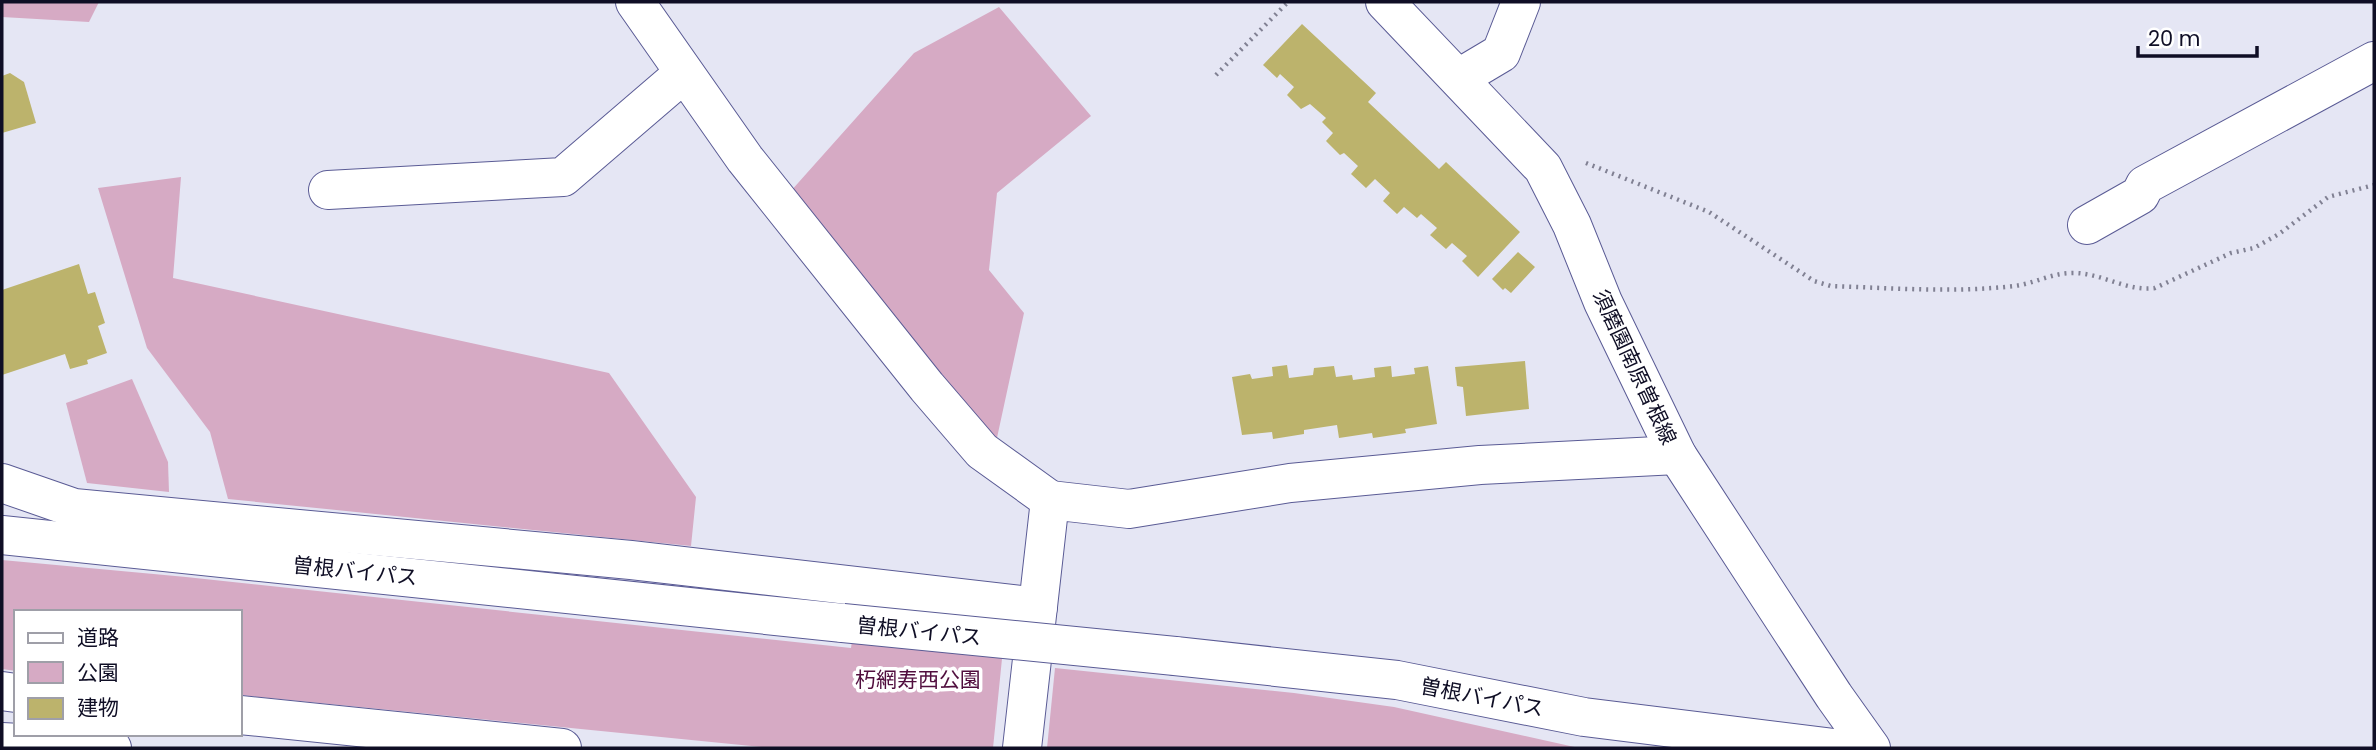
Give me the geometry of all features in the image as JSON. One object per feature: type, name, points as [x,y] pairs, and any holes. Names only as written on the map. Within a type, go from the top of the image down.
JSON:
[{"type":"main road","points":[[635,2],[745,159],[935,396],[982,451],[1050,500],[1129,509],[1290,483],[1480,466],[1677,455]]},
{"type":"main road","name":"須磨園南原曽根線","points":[[1385,2],[1543,168],[1572,225],[1603,302],[1677,455],[1834,696],[1871,748]]},
{"type":"main road","points":[[1459,78],[1501,53],[1521,2]]},
{"type":"main road","points":[[2087,225],[2140,195],[2145,185],[2374,61]]},
{"type":"main road","points":[[328,190],[563,177],[684,74]]},
{"type":"main road","points":[[2,483],[75,508],[631,560],[1038,607]]},
{"type":"main road","points":[[1022,748],[1050,500]]},
{"type":"main road","name":"曽根バイパス","points":[[2,535],[1397,680],[1584,716],[1834,748]]},
{"type":"main road","points":[[242,715],[562,748]]},
{"type":"main road","points":[[2,742],[112,748]]},
{"type":"path","points":[[1216,75],[1287,2]]},
{"type":"path","points":[[1543,168],[1585,162],[1709,212],[1814,281],[1831,286],[1908,288],[2016,286],[2067,273],[2091,273],[2131,287],[2155,288],[2231,253],[2254,248],[2279,234],[2328,197],[2374,185]]},
{"type":"green space","points":[[2,2],[99,2],[89,22],[2,17]]},
{"type":"green space","points":[[999,7],[1091,116],[997,193],[989,270],[1024,313],[995,447],[790,192],[914,53]]},
{"type":"green space","points":[[181,177],[173,278],[609,373],[696,497],[691,546],[228,499],[210,432],[147,348],[98,188]]},
{"type":"green space","points":[[132,379],[168,462],[169,492],[87,483],[66,403]]},
{"type":"green space","name":"朽網寿西公園","points":[[2,560],[851,648],[857,604],[1006,619],[993,748],[772,748],[242,695],[242,610],[14,610],[14,671],[2,669]]},
{"type":"green space","points":[[1055,668],[1294,693],[1394,707],[1579,748],[1047,748]]},
{"type":"building","points":[[1302,24],[1376,93],[1368,102],[1439,169],[1446,162],[1520,232],[1478,277],[1462,261],[1467,256],[1452,243],[1446,249],[1430,235],[1437,228],[1421,214],[1417,218],[1404,207],[1397,214],[1383,201],[1390,193],[1375,179],[1366,188],[1351,174],[1358,166],[1344,153],[1340,155],[1326,141],[1333,133],[1322,122],[1326,118],[1310,104],[1301,109],[1287,95],[1294,87],[1280,74],[1277,78],[1263,65]]},
{"type":"building","points":[[10,73],[24,82],[36,123],[2,133],[2,76]]},
{"type":"building","points":[[1518,252],[1535,267],[1511,293],[1505,288],[1503,290],[1492,279]]},
{"type":"building","points":[[79,264],[88,294],[95,292],[105,323],[98,326],[107,353],[87,360],[88,364],[70,369],[65,354],[2,375],[2,290]]},
{"type":"building","points":[[1525,361],[1529,409],[1466,416],[1463,387],[1457,386],[1455,367]]},
{"type":"building","points":[[1287,365],[1289,378],[1313,375],[1314,368],[1334,366],[1336,377],[1352,375],[1353,380],[1375,377],[1374,368],[1391,366],[1392,377],[1415,374],[1414,368],[1428,366],[1437,424],[1405,429],[1406,433],[1373,438],[1372,433],[1339,438],[1337,425],[1304,430],[1304,434],[1273,439],[1272,432],[1242,435],[1232,377],[1250,374],[1252,379],[1273,376],[1272,367]]}]
